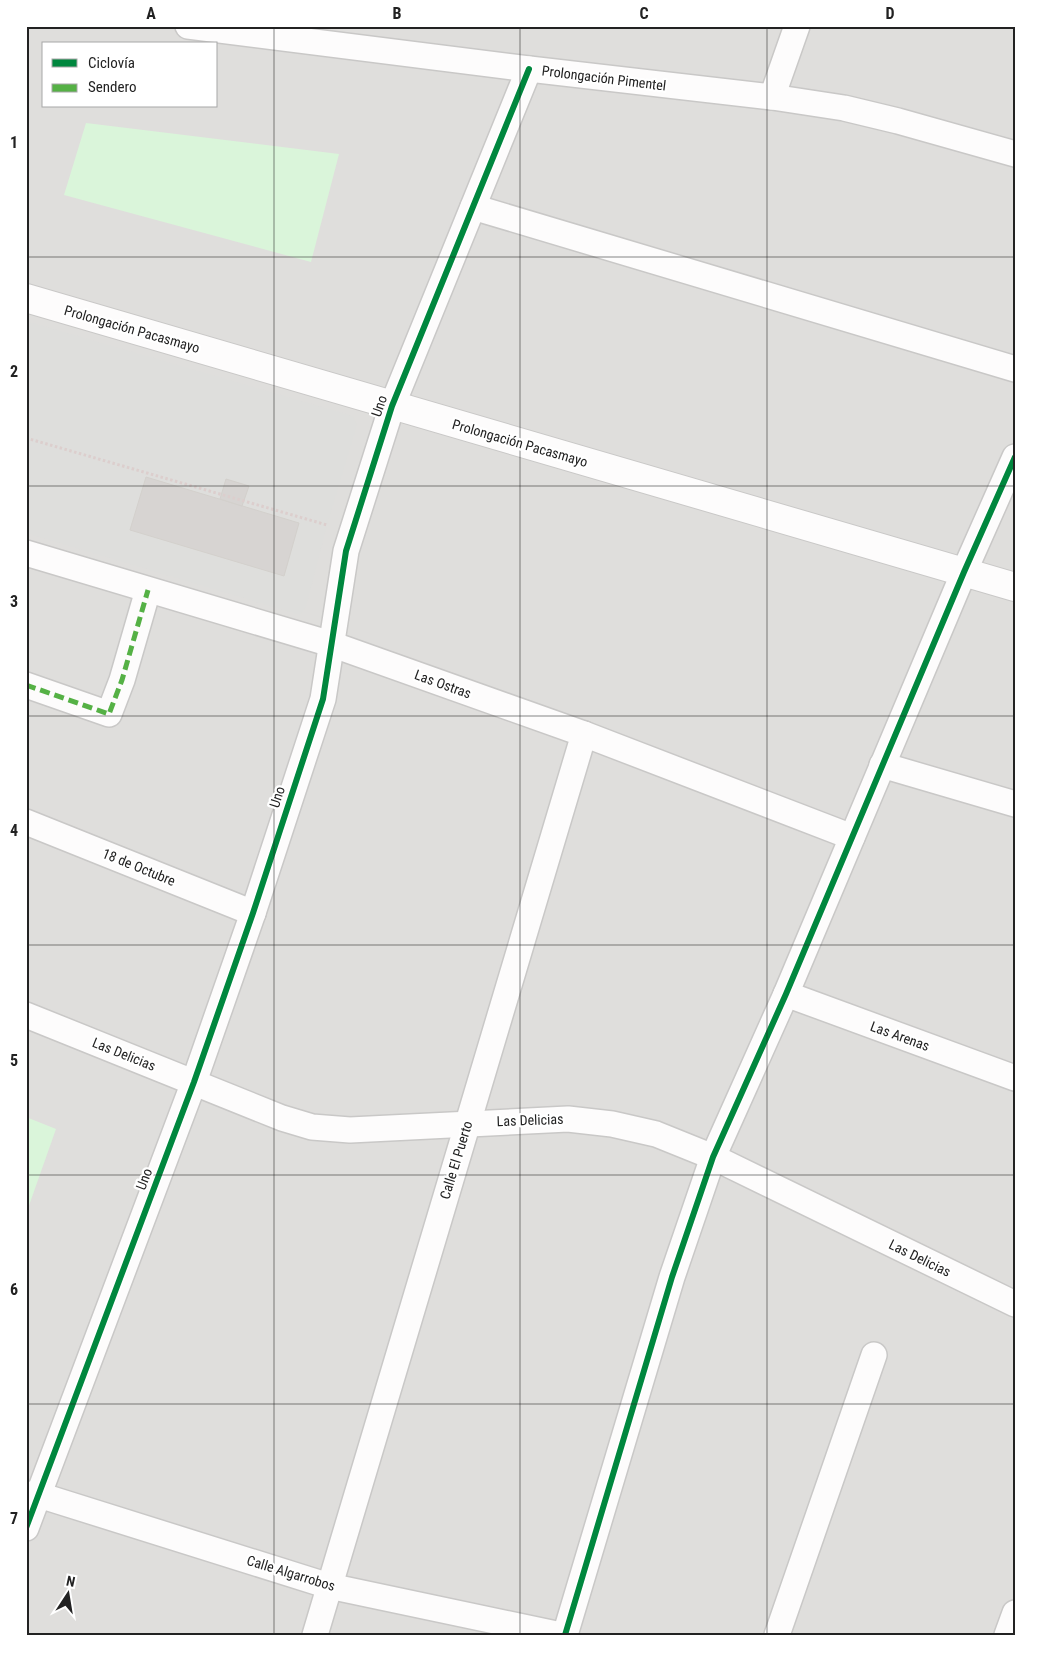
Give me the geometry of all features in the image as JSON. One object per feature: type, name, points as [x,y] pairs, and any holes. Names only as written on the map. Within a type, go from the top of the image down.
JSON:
[{"type":"street","name":"Prolongación Pimentel","points":[[188,26],[221,28],[530,69],[772,97],[844,108],[1015,154]]},
{"type":"street","points":[[772,97],[797,26]]},
{"type":"street","name":"Uno","points":[[26,1528],[33,1494],[194,1082],[253,913],[323,699],[346,551],[392,406],[530,69]]},
{"type":"street","points":[[473,207],[1015,369]]},
{"type":"street","name":"Prolongación Pacasmayo","points":[[26,298],[1015,587]]},
{"type":"street","points":[[563,1635],[672,1278],[713,1157],[786,994],[964,572],[1015,457]]},
{"type":"street","name":"Las Ostras","points":[[26,553],[331,644],[584,734],[852,837]]},
{"type":"street","points":[[26,685],[109,714],[122,680],[148,590]]},
{"type":"street","name":"Calle El Puerto","points":[[329,1586],[584,734]]},
{"type":"street","points":[[882,765],[1015,804]]},
{"type":"street","name":"18 de Octubre","points":[[26,822],[253,913]]},
{"type":"street","name":"Las Arenas","points":[[786,994],[1015,1078]]},
{"type":"street","name":"Las Delicias","points":[[26,1015],[282,1118],[312,1127],[350,1130],[568,1119],[612,1124],[656,1134],[713,1157],[1015,1304]]},
{"type":"street","points":[[777,1635],[874,1355]]},
{"type":"street","name":"Calle Algarrobos","points":[[33,1494],[329,1586],[563,1635]]},
{"type":"street","points":[[315,1635],[329,1586]]},
{"type":"street","points":[[1007,1635],[1015,1613]]},
{"type":"path","points":[[26,438],[332,527]]},
{"type":"shaded area","points":[[26,26],[1015,26],[1015,1635],[26,1635]]},
{"type":"shaded area","points":[[26,321],[353,416],[357,425],[327,525],[306,607],[300,615],[26,533]]},
{"type":"green space","points":[[86,123],[339,154],[311,262],[64,195]]},
{"type":"green space","points":[[26,1117],[56,1129],[26,1214]]},
{"type":"building","points":[[146,477],[299,523],[284,576],[130,530]]},
{"type":"building","points":[[226,479],[249,486],[242,506],[220,499]]},
{"type":"marked path","points":[[26,685],[109,714],[122,680],[148,590]]},
{"type":"cycle path","points":[[26,1528],[194,1082],[253,913],[323,699],[346,551],[392,406],[529,69]]},
{"type":"cycle path","points":[[565,1635],[672,1277],[713,1157],[786,994],[964,572],[1015,457]]}]
